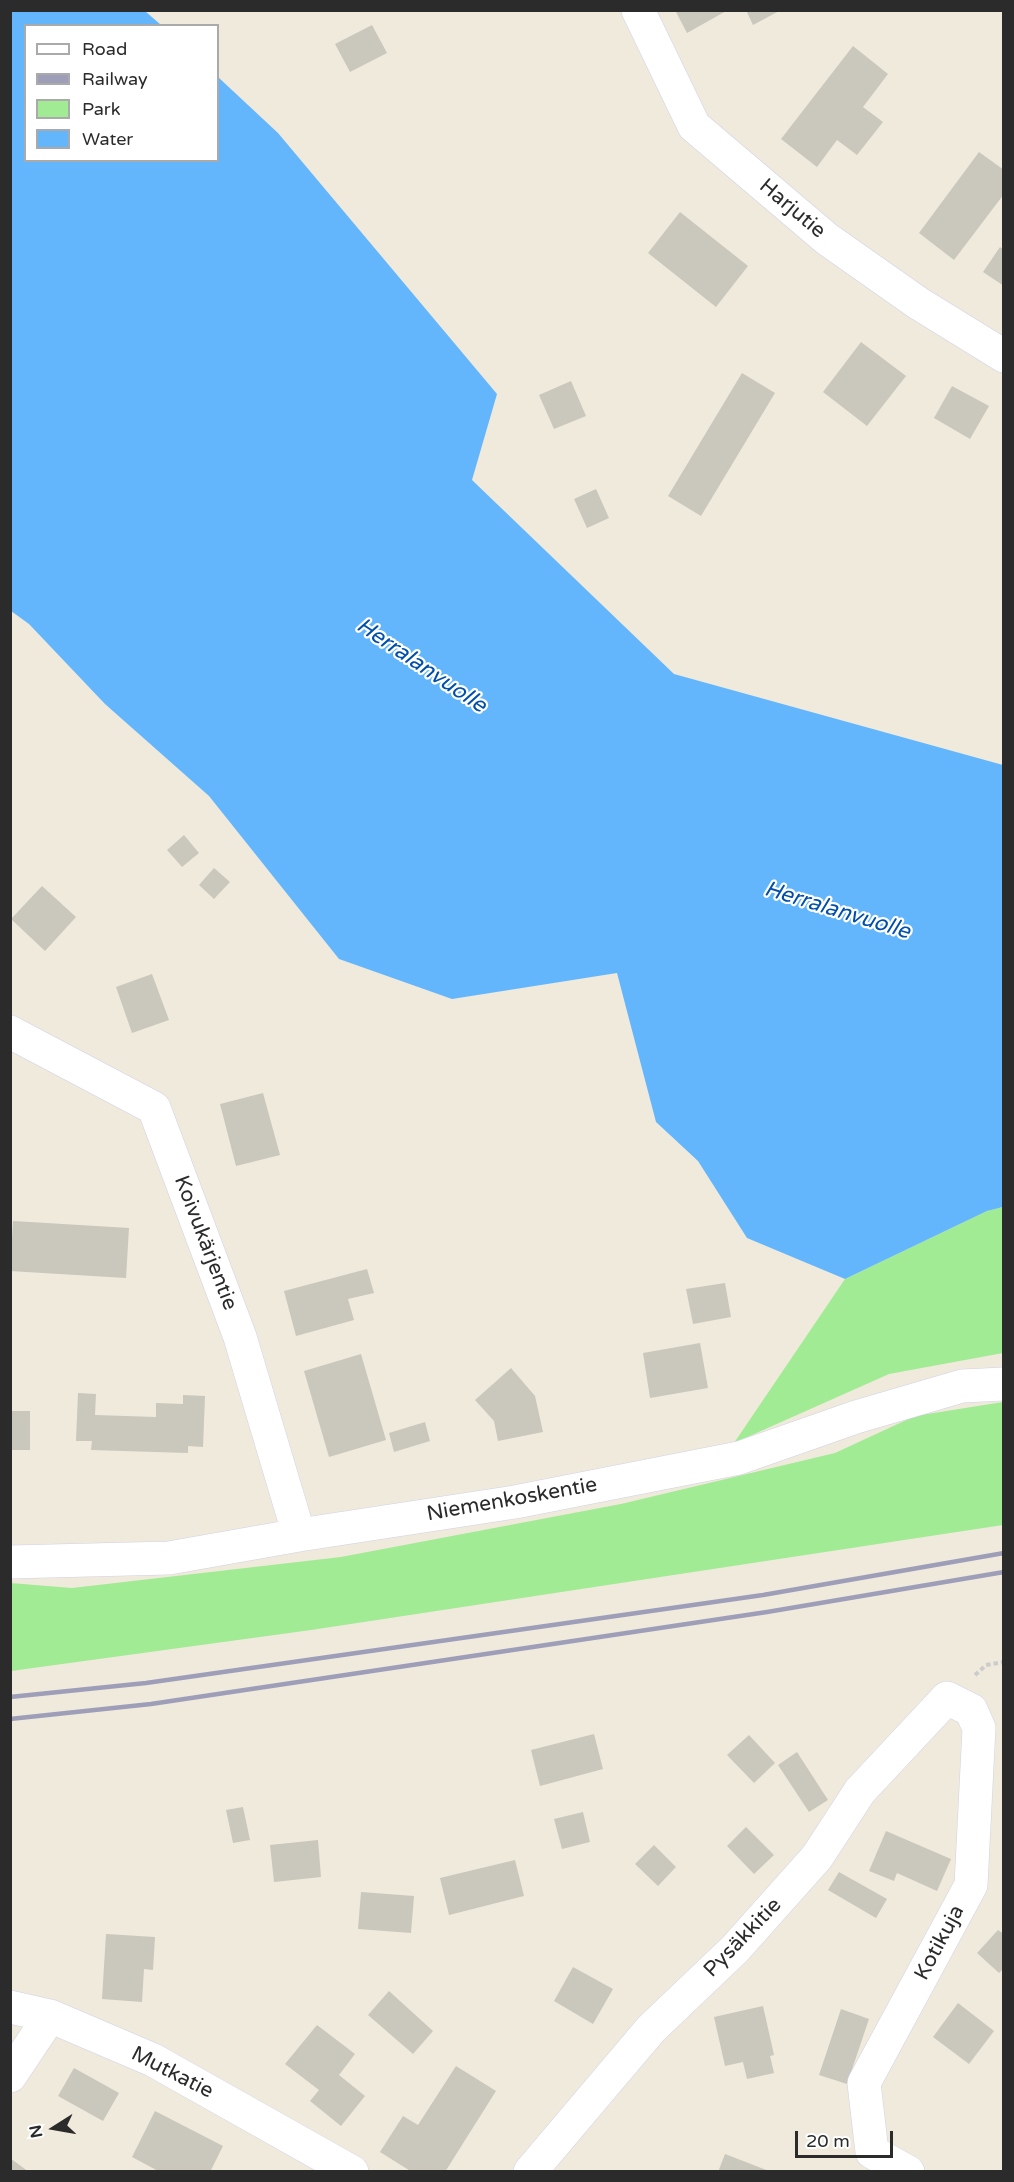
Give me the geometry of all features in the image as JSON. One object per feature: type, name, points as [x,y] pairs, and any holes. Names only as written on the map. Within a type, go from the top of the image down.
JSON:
[{"type":"street","name":"Harjutie","points":[[638,10],[694,126],[827,238],[918,303],[1004,356]]},
{"type":"street","name":"Koivukärjentie","points":[[10,1032],[154,1108],[240,1337],[299,1535]]},
{"type":"street","name":"Niemenkoskentie","points":[[10,1562],[169,1558],[299,1535],[515,1502],[739,1458],[856,1417],[962,1386],[1004,1383]]},
{"type":"street","name":"Pysäkkitie","points":[[530,2172],[651,2030],[735,1949],[810,1865],[860,1791],[947,1698]]},
{"type":"street","name":"Kotikuja","points":[[908,2172],[872,2152],[864,2083],[971,1885],[979,1728],[971,1710],[947,1698]]},
{"type":"street","name":"Mutkatie","points":[[10,2007],[50,2016],[153,2060],[352,2172]]},
{"type":"street","points":[[10,2076],[50,2016]]},
{"type":"green space","points":[[1003,1207],[1003,1353],[889,1374],[734,1443],[845,1279],[987,1211]]},
{"type":"green space","points":[[1003,1402],[1003,1525],[311,1630],[11,1671],[10,1583],[72,1588],[341,1557],[621,1504],[835,1453],[915,1416]]},
{"type":"water","name":"Herralanvuolle","points":[[11,10],[145,11],[160,24],[24,24],[24,162],[219,162],[219,78],[278,133],[497,394],[472,480],[674,674],[1003,765],[1003,1207],[987,1211],[845,1279],[747,1238],[698,1161],[656,1122],[617,973],[452,999],[339,959],[209,796],[105,704],[29,624],[11,611]]},
{"type":"building","points":[[675,10],[728,10],[687,33]]},
{"type":"building","points":[[746,10],[781,10],[753,25]]},
{"type":"building","points":[[372,25],[387,53],[350,72],[335,44]]},
{"type":"building","points":[[853,46],[888,74],[863,107],[883,122],[857,155],[837,140],[817,167],[781,139]]},
{"type":"building","points":[[979,152],[1004,170],[1004,194],[954,260],[919,233]]},
{"type":"building","points":[[680,212],[748,266],[716,307],[648,253]]},
{"type":"building","points":[[1000,247],[1004,250],[1004,286],[983,272]]},
{"type":"building","points":[[861,342],[906,376],[867,426],[823,392]]},
{"type":"building","points":[[742,373],[775,393],[701,516],[668,496]]},
{"type":"building","points":[[571,381],[586,416],[554,429],[539,395]]},
{"type":"building","points":[[952,386],[989,406],[970,439],[934,418]]},
{"type":"building","points":[[596,489],[609,518],[587,528],[574,499]]},
{"type":"building","points":[[184,835],[199,853],[182,867],[167,850]]},
{"type":"building","points":[[214,868],[230,882],[214,899],[199,885]]},
{"type":"building","points":[[42,886],[76,917],[45,951],[11,919]]},
{"type":"building","points":[[152,974],[169,1020],[132,1033],[116,987]]},
{"type":"building","points":[[263,1093],[280,1155],[236,1166],[220,1104]]},
{"type":"building","points":[[13,1221],[129,1228],[126,1278],[10,1271]]},
{"type":"building","points":[[367,1269],[374,1293],[348,1299],[354,1320],[296,1336],[284,1291]]},
{"type":"building","points":[[725,1283],[731,1317],[693,1324],[686,1289]]},
{"type":"building","points":[[700,1343],[708,1388],[650,1398],[643,1353]]},
{"type":"building","points":[[361,1354],[386,1440],[329,1457],[304,1371]]},
{"type":"building","points":[[511,1368],[535,1396],[543,1432],[498,1441],[494,1421],[475,1400]]},
{"type":"building","points":[[78,1393],[96,1394],[95,1415],[156,1417],[156,1403],[183,1404],[183,1395],[205,1396],[203,1447],[188,1446],[188,1453],[91,1450],[92,1441],[76,1441]]},
{"type":"building","points":[[10,1411],[30,1411],[30,1450],[10,1450]]},
{"type":"building","points":[[425,1422],[430,1441],[394,1452],[389,1433]]},
{"type":"building","points":[[594,1734],[603,1769],[540,1786],[531,1750]]},
{"type":"building","points":[[749,1735],[775,1763],[754,1783],[727,1755]]},
{"type":"building","points":[[797,1752],[828,1800],[809,1812],[778,1765]]},
{"type":"building","points":[[243,1807],[250,1840],[233,1843],[226,1810]]},
{"type":"building","points":[[583,1812],[590,1842],[562,1849],[554,1819]]},
{"type":"building","points":[[746,1827],[774,1855],[754,1874],[727,1846]]},
{"type":"building","points":[[886,1831],[951,1859],[937,1891],[897,1873],[894,1881],[869,1871]]},
{"type":"building","points":[[318,1840],[321,1877],[274,1882],[270,1845]]},
{"type":"building","points":[[654,1845],[676,1867],[658,1886],[635,1864]]},
{"type":"building","points":[[515,1860],[524,1896],[449,1915],[440,1878]]},
{"type":"building","points":[[839,1872],[887,1899],[876,1918],[828,1890]]},
{"type":"building","points":[[361,1892],[414,1896],[411,1933],[358,1929]]},
{"type":"building","points":[[998,1930],[1004,1934],[1004,1968],[999,1973],[977,1953]]},
{"type":"building","points":[[106,1934],[155,1937],[153,1970],[144,1969],[142,2002],[102,1999]]},
{"type":"building","points":[[573,1967],[613,1989],[593,2024],[554,2001]]},
{"type":"building","points":[[389,1991],[433,2031],[413,2054],[368,2015]]},
{"type":"building","points":[[958,2003],[994,2031],[969,2064],[933,2037]]},
{"type":"building","points":[[763,2006],[774,2055],[770,2056],[774,2073],[747,2079],[743,2062],[725,2066],[714,2017]]},
{"type":"building","points":[[841,2009],[869,2019],[847,2084],[819,2075]]},
{"type":"building","points":[[317,2025],[355,2054],[339,2075],[365,2096],[341,2126],[310,2101],[319,2090],[285,2064]]},
{"type":"building","points":[[456,2066],[496,2091],[445,2172],[412,2172],[380,2152],[403,2116],[418,2125]]},
{"type":"building","points":[[74,2068],[119,2093],[103,2121],[58,2096]]},
{"type":"building","points":[[155,2111],[223,2146],[210,2172],[160,2172],[132,2157]]},
{"type":"building","points":[[725,2154],[769,2171],[769,2172],[718,2172]]},
{"type":"building","points":[[10,2158],[29,2172],[10,2172]]},
{"type":"railway","points":[[10,1697],[146,1683],[763,1595],[1004,1553]]},
{"type":"railway","points":[[10,1719],[151,1704],[767,1612],[1004,1572]]}]
